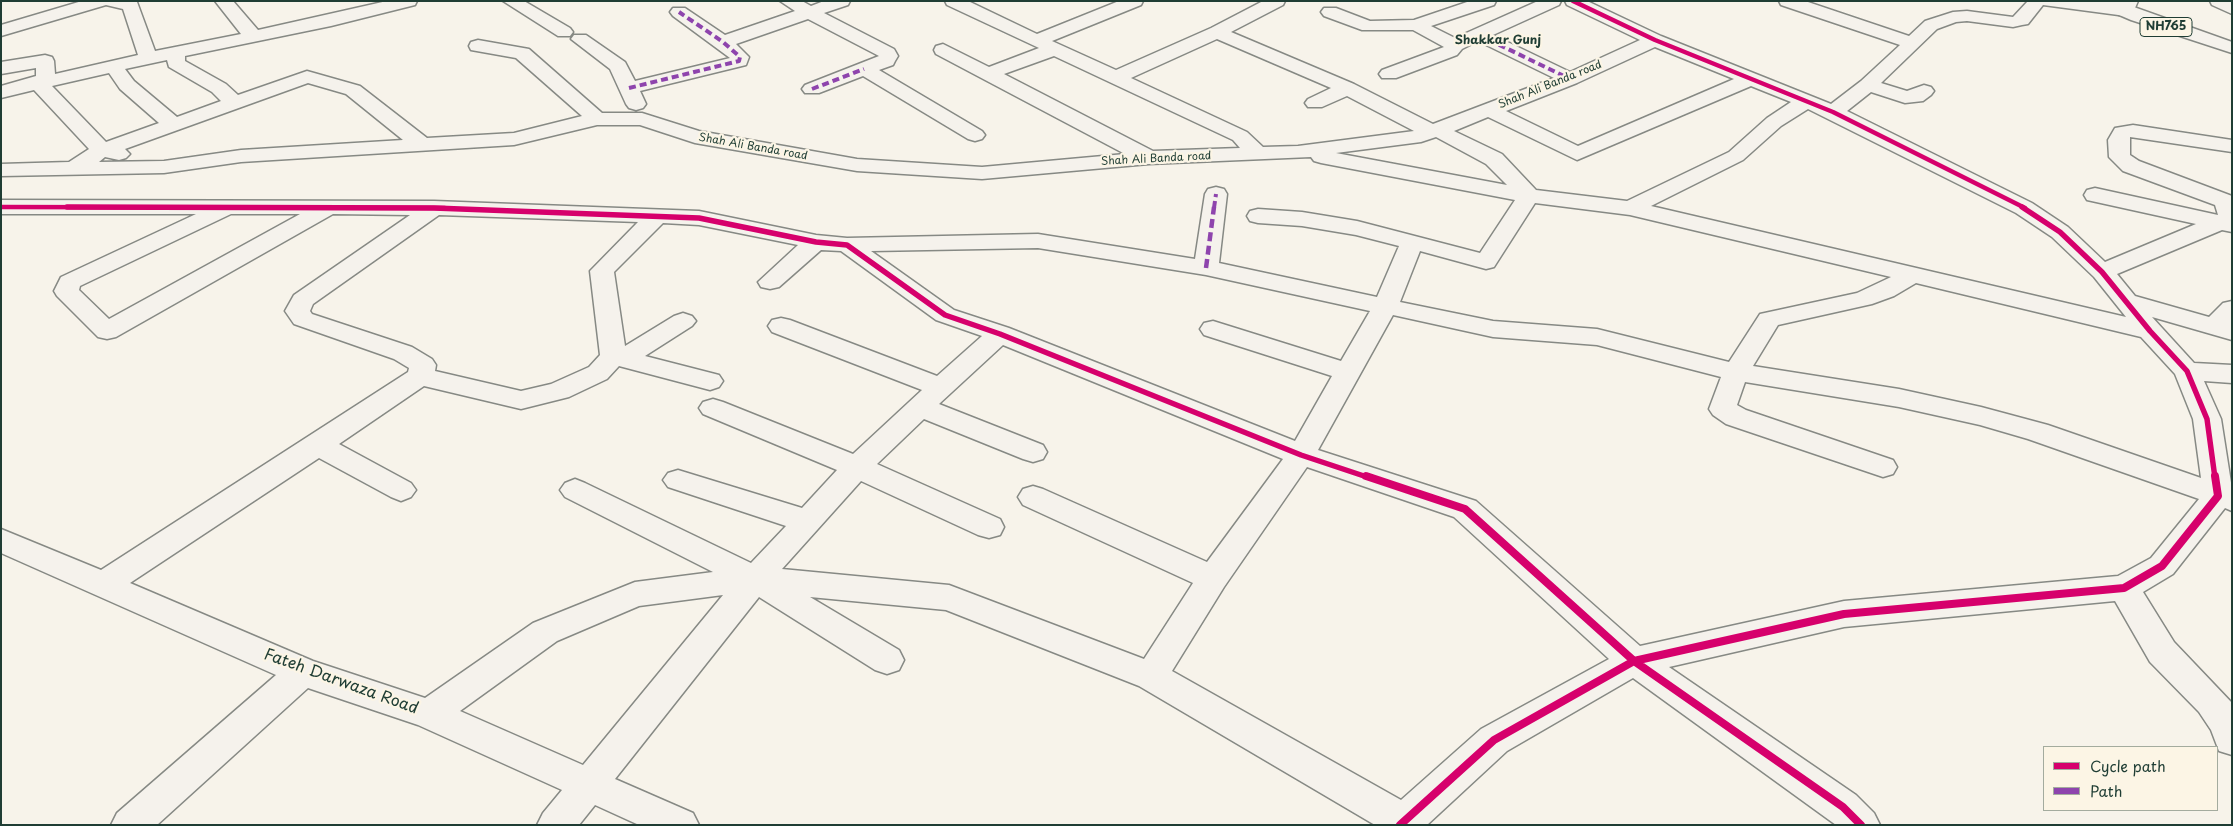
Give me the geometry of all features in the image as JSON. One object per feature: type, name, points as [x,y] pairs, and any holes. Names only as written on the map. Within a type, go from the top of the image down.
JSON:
[{"type":"main road","points":[[1,31],[101,1]]},
{"type":"main road","points":[[111,1],[131,6],[148,58]]},
{"type":"main road","points":[[223,1],[253,36]]},
{"type":"main road","points":[[1,92],[113,65],[253,36],[328,14],[409,1]]},
{"type":"main road","points":[[512,1],[572,36],[618,66],[630,88],[642,119]]},
{"type":"main road","points":[[788,1],[889,56],[886,61],[812,89]]},
{"type":"main road","points":[[723,42],[842,1]]},
{"type":"main road","points":[[952,1],[1043,46],[1117,77],[1240,136],[1258,154]]},
{"type":"main road","points":[[987,74],[1134,1]]},
{"type":"main road","points":[[1117,77],[1217,32],[1277,1]]},
{"type":"main road","points":[[1330,12],[1368,26],[1416,25],[1488,1]]},
{"type":"main road","points":[[1389,74],[1450,51],[1455,45],[1553,1]]},
{"type":"main road","points":[[1573,1],[1655,40],[1834,112],[2024,208],[2060,232],[2102,272],[2150,331],[2188,371],[2207,419],[2225,498]]},
{"type":"main road","points":[[1787,1],[1910,42]]},
{"type":"main road","points":[[1834,112],[1868,85],[1910,42],[1931,25],[1953,17],[1967,16],[2000,22],[2022,20],[2037,1]]},
{"type":"main road","points":[[2049,1],[2128,6]]},
{"type":"main road","name":"NH765","points":[[2102,1],[2128,6],[2232,48]]},
{"type":"main road","points":[[2218,1],[2232,9]]},
{"type":"main road","points":[[1086,4],[1109,12]]},
{"type":"main road","points":[[630,88],[739,61],[740,57],[723,42],[679,12]]},
{"type":"main road","points":[[1416,25],[1455,45]]},
{"type":"main road","points":[[1217,32],[1347,88],[1494,158],[1529,196]]},
{"type":"main road","points":[[1479,35],[1570,79]]},
{"type":"main road","name":"Shah Ali Banda road","points":[[1,170],[75,168],[103,159],[164,167],[241,156],[514,139],[597,119],[642,119],[695,137],[857,165],[982,173],[1149,158],[1298,152],[1421,136],[1570,79],[1655,40]]},
{"type":"main road","points":[[478,46],[522,54],[597,119]]},
{"type":"main road","points":[[943,50],[1149,158]]},
{"type":"main road","points":[[176,52],[176,63],[219,88],[234,102]]},
{"type":"main road","points":[[1,68],[45,60],[42,82],[103,159],[173,124],[307,77],[353,90],[424,146]]},
{"type":"main road","points":[[113,65],[127,84],[173,124]]},
{"type":"main road","points":[[864,69],[975,134]]},
{"type":"main road","points":[[1489,110],[1577,154],[1750,79]]},
{"type":"main road","points":[[1868,85],[1905,97],[1916,96],[1924,91]]},
{"type":"main road","points":[[1315,103],[1347,88]]},
{"type":"main road","points":[[1630,208],[1736,156],[1774,122],[1806,101]]},
{"type":"main road","points":[[2227,224],[2228,201],[2131,166],[2120,157],[2118,140],[2122,132],[2133,131],[2232,146]]},
{"type":"main road","points":[[1298,152],[1529,196],[1630,208],[2150,331]]},
{"type":"main road","points":[[1206,268],[1216,194]]},
{"type":"main road","points":[[2095,195],[2227,224]]},
{"type":"main road","points":[[1258,216],[1302,218],[1348,226],[1486,262],[1529,196]]},
{"type":"main road","points":[[231,206],[70,282],[66,291],[107,331],[330,206]]},
{"type":"main road","points":[[1,207],[330,206],[434,208],[699,218],[816,242],[847,245],[1038,241],[1206,268],[1493,329],[1596,337],[1736,372],[1899,398],[1981,416],[2038,432],[2225,498]]},
{"type":"main road","points":[[102,585],[318,445],[420,376],[423,365],[403,353],[302,319],[297,311],[303,300],[434,208]]},
{"type":"main road","points":[[618,357],[602,271],[657,216]]},
{"type":"main road","points":[[2102,272],[2227,224]]},
{"type":"main road","points":[[770,282],[816,242]]},
{"type":"main road","points":[[1151,676],[1213,578],[1301,455],[1386,305],[1412,242]]},
{"type":"main road","points":[[847,245],[945,315],[1000,334],[1301,455],[1465,509],[1634,662],[1843,807],[1861,825]]},
{"type":"main road","points":[[1883,467],[1730,413],[1724,409],[1724,398],[1736,372],[1769,319],[1863,299],[1885,291],[1914,274]]},
{"type":"main road","points":[[2128,302],[2223,330],[2232,308]]},
{"type":"main road","points":[[420,376],[520,400],[576,384],[598,373],[618,357],[683,321]]},
{"type":"main road","points":[[781,326],[941,387]]},
{"type":"main road","points":[[1213,329],[1348,372]]},
{"type":"main road","points":[[556,825],[755,579],[857,467],[1000,334]]},
{"type":"main road","points":[[618,357],[711,395],[857,467],[990,527]]},
{"type":"main road","points":[[2188,371],[2232,374]]},
{"type":"main road","points":[[920,407],[1033,452]]},
{"type":"main road","points":[[318,445],[401,490]]},
{"type":"main road","points":[[678,480],[808,522]]},
{"type":"main road","points":[[575,490],[755,579],[887,660]]},
{"type":"main road","points":[[1033,497],[1213,578]]},
{"type":"main road","points":[[429,714],[545,632],[636,594],[755,579],[949,598],[1151,676],[1402,823],[1494,740],[1634,662],[1844,614],[2124,588],[2162,566],[2225,498]]},
{"type":"main road","name":"Fateh Darwaza Road","points":[[1,540],[302,672],[429,714],[680,825]]},
{"type":"main road","points":[[2124,588],[2162,652],[2211,702],[2226,724],[2232,740]]},
{"type":"main road","points":[[130,825],[302,672]]},
{"type":"marked path","points":[[629,88],[739,61],[740,57],[723,42],[679,12]]},
{"type":"marked path","points":[[1479,35],[1570,79]]},
{"type":"marked path","points":[[812,89],[864,69]]},
{"type":"marked path","points":[[1206,268],[1216,194]]},
{"type":"cycle path","points":[[1400,825],[1494,740],[1634,661],[1844,614],[2124,588],[2162,566],[2218,496],[2207,419],[2187,371],[2150,331],[2102,272],[2060,232],[2024,208],[1833,112],[1655,40],[1573,1]]},
{"type":"cycle path","points":[[1,207],[434,208],[657,216],[699,218],[816,242],[847,245],[945,315],[1000,334],[1301,455],[1465,509],[1634,661],[1843,807],[1861,825]]},
{"type":"district","name":"Shakkar Gunj","points":[[1498,41]]}]
